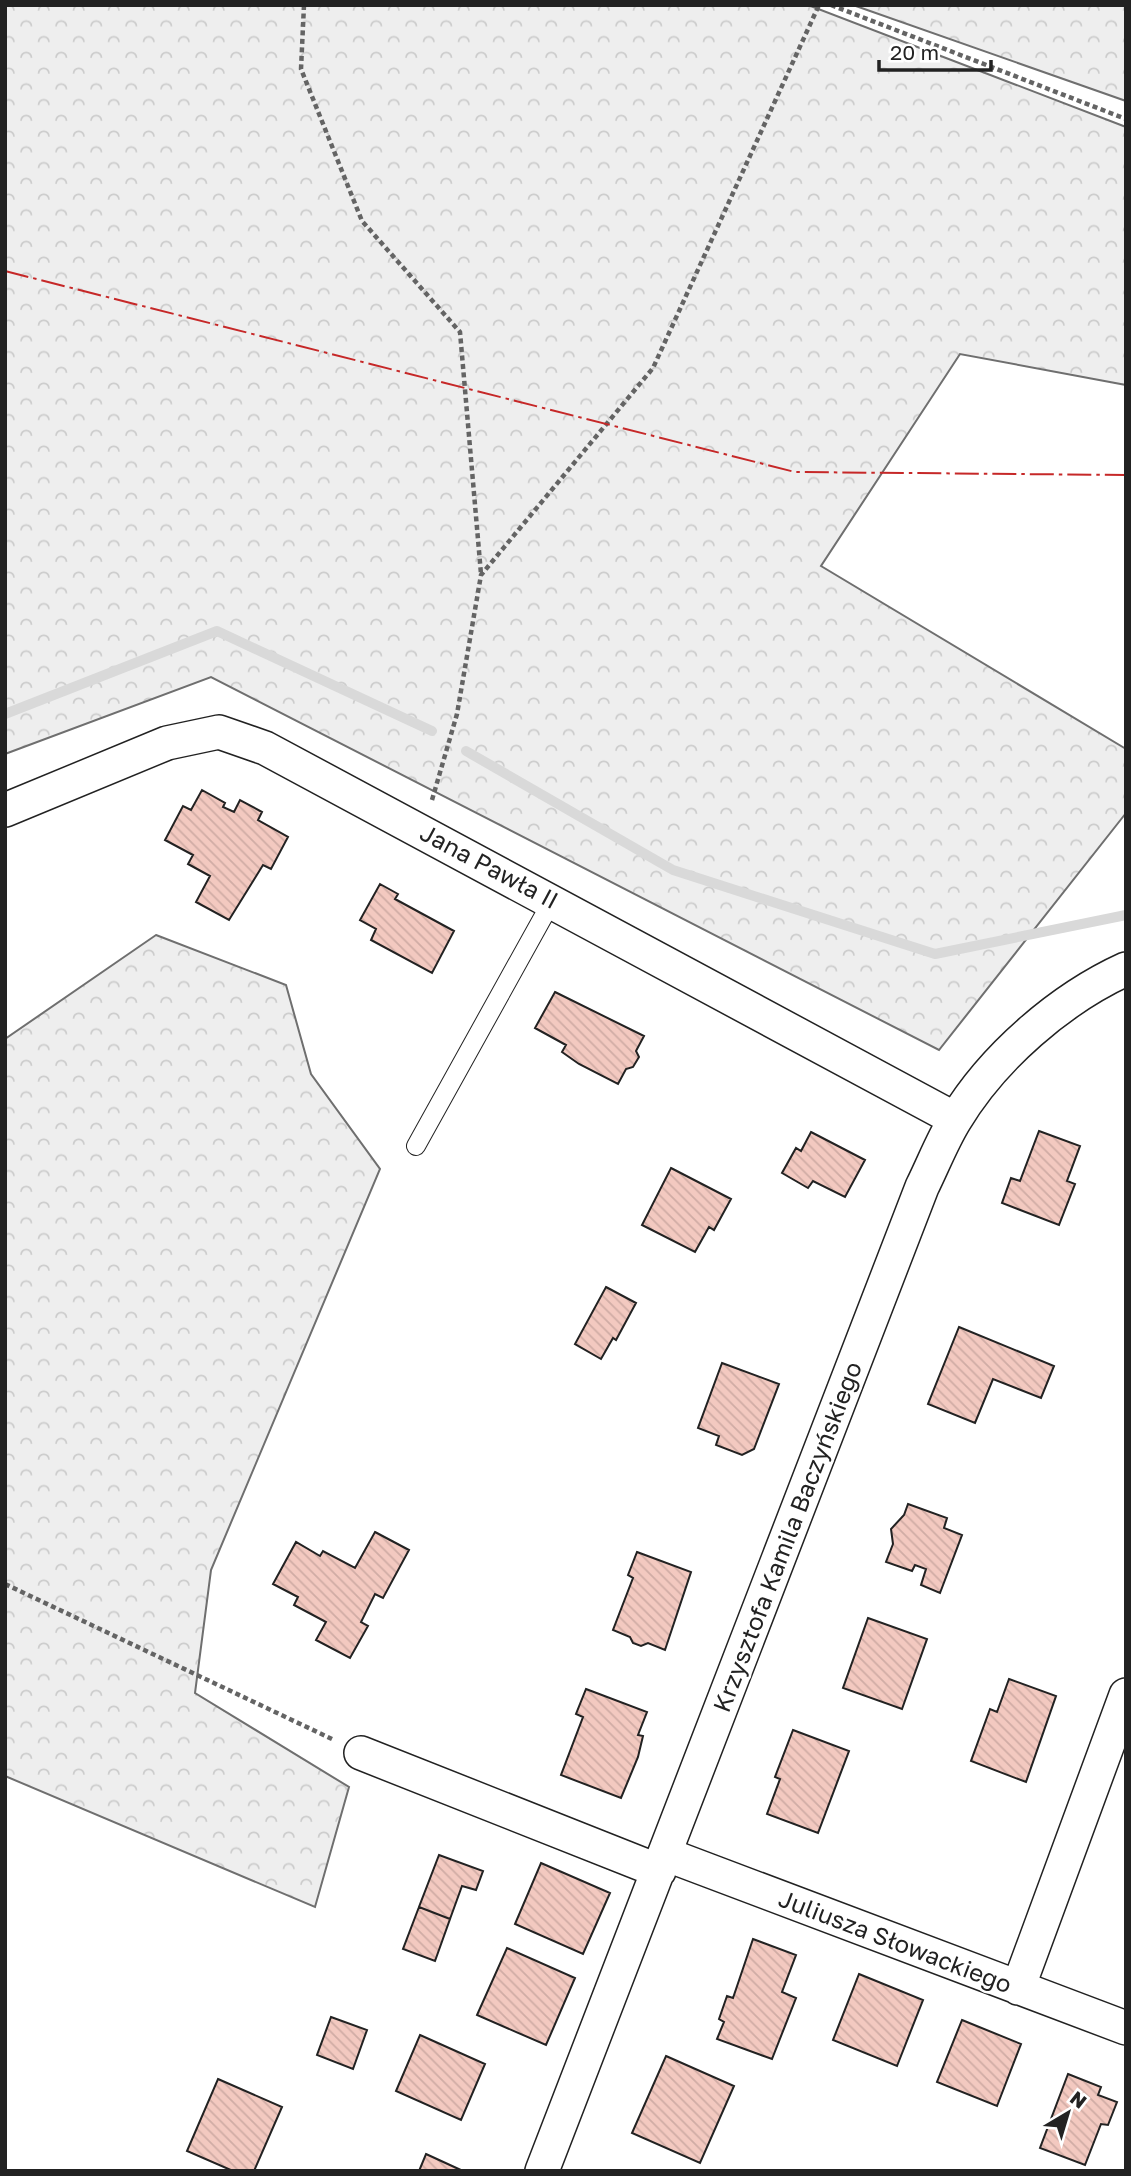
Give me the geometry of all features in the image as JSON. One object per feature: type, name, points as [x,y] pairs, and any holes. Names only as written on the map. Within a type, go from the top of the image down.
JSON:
[{"type":"street","name":"Jana Pawła II","points":[[5,810],[167,743],[219,733],[265,748],[955,1119]]},
{"type":"street","name":"Krzysztofa Kamila Baczyńskiego","points":[[542,2171],[922,1187],[955,1119],[995,1068],[1045,1022],[1094,984],[1126,969]]},
{"type":"street","points":[[1018,1988],[1126,1695]]},
{"type":"street","name":"Juliusza Słowackiego","points":[[361,1753],[1126,2028]]},
{"type":"lane","points":[[416,1146],[552,901]]},
{"type":"path","points":[[304,5],[301,69],[362,221],[460,332],[481,575],[457,714],[423,831]]},
{"type":"path","points":[[481,575],[653,369],[819,5]]},
{"type":"path","points":[[831,5],[1126,120]]},
{"type":"path","points":[[5,1584],[361,1753]]},
{"type":"green space","points":[[5,5],[808,5],[1126,127],[1126,385],[960,354],[821,566],[1126,749],[1126,813],[939,1050],[211,677],[5,754]]},
{"type":"green space","points":[[853,5],[1126,5],[1126,101]]},
{"type":"green space","points":[[156,935],[286,985],[311,1074],[380,1169],[211,1570],[195,1693],[349,1787],[315,1907],[5,1776],[5,1039]]},
{"type":"building","points":[[202,790],[225,803],[223,807],[234,812],[240,800],[262,812],[258,820],[288,837],[271,869],[263,865],[229,920],[196,902],[210,876],[188,864],[193,855],[165,840],[183,806],[191,810]]},
{"type":"building","points":[[380,884],[398,894],[395,899],[454,931],[432,973],[371,940],[376,929],[360,920]]},
{"type":"building","points":[[555,992],[644,1036],[636,1051],[639,1057],[633,1067],[626,1069],[618,1084],[579,1064],[562,1052],[566,1045],[535,1028]]},
{"type":"building","points":[[1039,1131],[1080,1146],[1067,1181],[1075,1184],[1059,1225],[1002,1203],[1011,1178],[1020,1181]]},
{"type":"building","points":[[811,1132],[865,1160],[845,1197],[813,1181],[808,1188],[782,1173],[796,1148],[801,1151]]},
{"type":"building","points":[[671,1168],[731,1199],[714,1230],[709,1227],[695,1252],[642,1225]]},
{"type":"building","points":[[606,1287],[636,1303],[616,1340],[613,1338],[601,1359],[575,1344]]},
{"type":"building","points":[[959,1327],[1054,1366],[1041,1398],[993,1379],[975,1423],[928,1404]]},
{"type":"building","points":[[722,1363],[779,1384],[754,1449],[742,1455],[716,1445],[719,1436],[698,1428]]},
{"type":"building","points":[[908,1504],[947,1518],[944,1528],[962,1535],[940,1593],[921,1585],[926,1569],[915,1565],[912,1571],[886,1562],[893,1544],[891,1529],[904,1515]]},
{"type":"building","points":[[375,1532],[409,1550],[383,1598],[375,1594],[361,1622],[368,1626],[350,1658],[316,1640],[326,1622],[294,1605],[298,1597],[273,1584],[296,1542],[320,1556],[323,1551],[355,1568]]},
{"type":"building","points":[[637,1552],[691,1572],[665,1650],[648,1643],[641,1646],[633,1643],[630,1637],[613,1630],[633,1578],[628,1575]]},
{"type":"building","points":[[868,1618],[927,1639],[902,1709],[843,1688]]},
{"type":"building","points":[[1009,1679],[1056,1696],[1026,1782],[971,1761],[990,1709],[997,1712]]},
{"type":"building","points":[[586,1689],[647,1712],[638,1735],[643,1736],[638,1757],[621,1798],[561,1775],[583,1717],[576,1714]]},
{"type":"building","points":[[793,1730],[849,1751],[818,1833],[767,1814],[780,1779],[775,1777]]},
{"type":"building","points":[[439,1855],[483,1871],[476,1890],[462,1886],[450,1919],[419,1907]]},
{"type":"building","points":[[541,1863],[610,1893],[583,1954],[515,1924]]},
{"type":"building","points":[[419,1907],[450,1919],[435,1961],[403,1949]]},
{"type":"building","points":[[753,1939],[796,1955],[782,1992],[796,1998],[772,2059],[717,2039],[724,2022],[719,2019],[727,1996],[733,1998]]},
{"type":"building","points":[[507,1948],[575,1978],[546,2045],[477,2015]]},
{"type":"building","points":[[859,1974],[923,2000],[897,2066],[833,2040]]},
{"type":"building","points":[[331,2017],[367,2030],[353,2069],[317,2055]]},
{"type":"building","points":[[962,2020],[1021,2044],[997,2106],[937,2082]]},
{"type":"building","points":[[420,2035],[485,2064],[461,2120],[396,2091]]},
{"type":"building","points":[[666,2056],[734,2086],[700,2163],[632,2133]]},
{"type":"building","points":[[1068,2074],[1101,2087],[1098,2095],[1117,2102],[1108,2125],[1101,2124],[1085,2165],[1040,2148]]},
{"type":"building","points":[[218,2079],[282,2107],[254,2171],[233,2171],[187,2151]]},
{"type":"building","points":[[426,2154],[463,2171],[419,2171]]},
{"type":"waterway","points":[[5,714],[217,631],[432,731]]},
{"type":"waterway","points":[[466,751],[673,870],[935,954],[1126,915]]},
{"type":"power","points":[[5,271],[795,472],[1126,475]]}]
